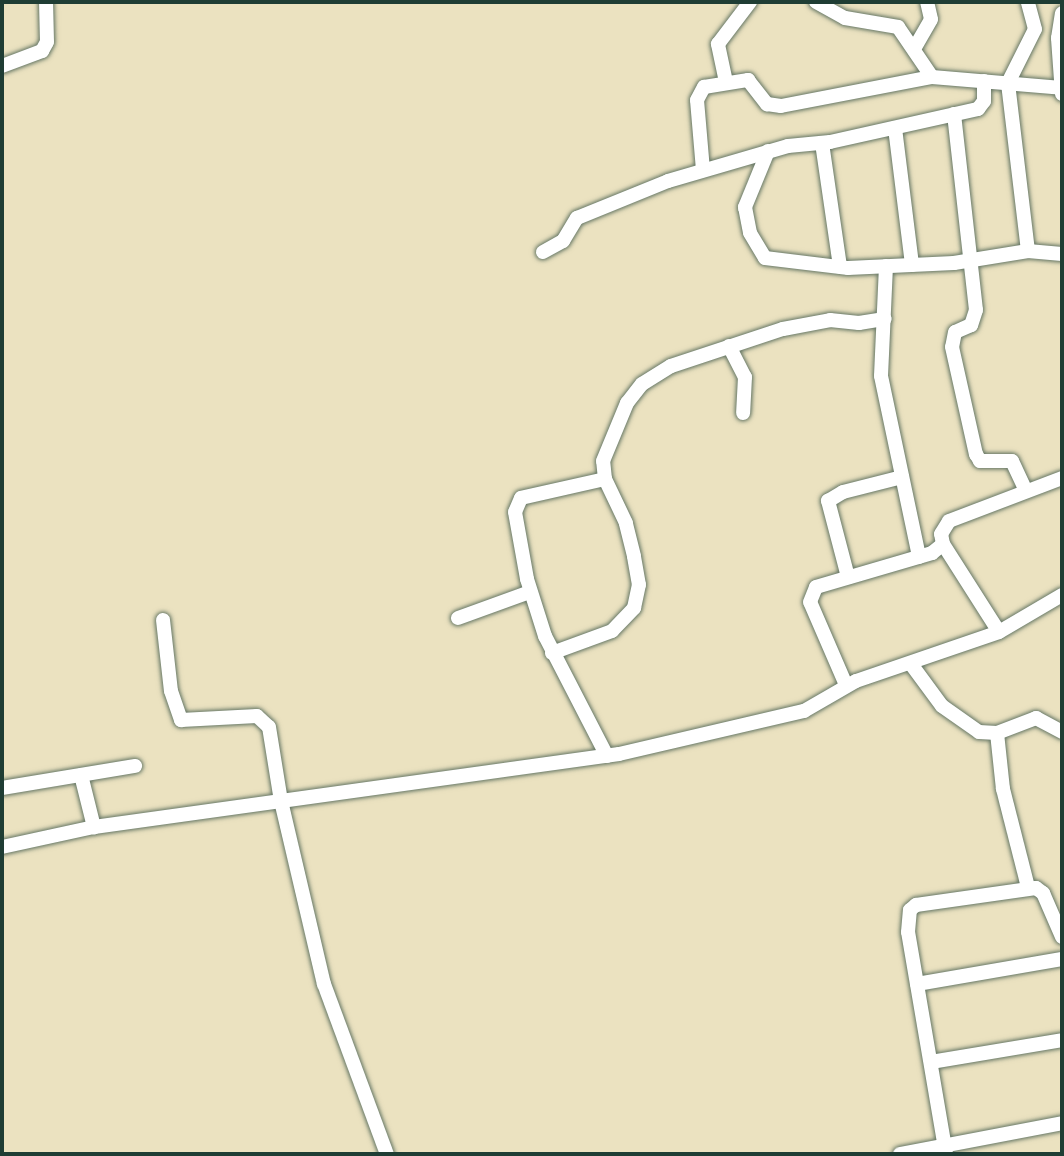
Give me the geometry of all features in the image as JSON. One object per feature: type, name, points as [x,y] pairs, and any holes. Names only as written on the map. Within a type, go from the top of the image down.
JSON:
[{"type":"street","points":[[2,66],[42,51],[47,43],[46,2]]},
{"type":"street","points":[[726,82],[718,44],[750,2]]},
{"type":"street","points":[[816,2],[845,19],[898,27],[932,76]]},
{"type":"street","points":[[914,49],[930,19],[926,2]]},
{"type":"street","points":[[1028,2],[1035,29],[1008,83],[1028,251]]},
{"type":"street","points":[[703,170],[698,92],[726,82],[748,80],[767,104],[781,106],[932,76],[1062,90],[1062,13]]},
{"type":"street","points":[[542,252],[563,241],[571,225],[586,213],[703,170],[768,151],[822,143],[978,109],[984,101],[984,81]]},
{"type":"street","points":[[954,114],[974,321],[955,331],[952,347],[976,454],[980,461],[1012,461],[1026,491]]},
{"type":"street","points":[[894,128],[912,265]]},
{"type":"street","points":[[822,143],[840,267]]},
{"type":"street","points":[[768,151],[745,207],[750,233],[759,253],[777,261],[840,267],[886,266],[969,260],[1028,251],[1062,254]]},
{"type":"street","points":[[886,266],[881,376],[919,557]]},
{"type":"street","points":[[552,653],[623,625],[638,597],[628,531],[605,479],[605,453],[635,392],[671,366],[729,346],[817,321],[859,323],[885,319]]},
{"type":"street","points":[[729,346],[745,377],[743,413]]},
{"type":"street","points":[[848,577],[828,501],[843,492],[902,477]]},
{"type":"street","points":[[999,632],[943,544],[941,534],[949,521],[1062,478]]},
{"type":"street","points":[[605,479],[528,495],[517,502],[530,592],[552,653],[607,756]]},
{"type":"street","points":[[846,685],[810,602],[816,587],[919,557],[940,549],[943,544]]},
{"type":"street","points":[[458,618],[530,592]]},
{"type":"street","points":[[2,847],[94,827],[607,756],[804,711],[846,685],[999,632],[1062,595]]},
{"type":"street","points":[[163,620],[176,715],[189,723],[257,716],[265,719],[273,741],[281,800],[324,984],[387,1154]]},
{"type":"street","points":[[911,664],[942,706],[967,726],[997,733],[1036,718],[1062,732]]},
{"type":"street","points":[[997,733],[1003,789],[1028,887]]},
{"type":"street","points":[[2,788],[135,766]]},
{"type":"street","points":[[81,775],[94,827]]},
{"type":"street","points":[[946,1149],[908,932],[910,910],[916,905],[1028,887],[1043,893],[1062,937]]},
{"type":"street","points":[[917,984],[1062,959]]},
{"type":"street","points":[[931,1062],[1062,1040]]},
{"type":"street","points":[[900,1154],[946,1149],[1062,1124]]}]
